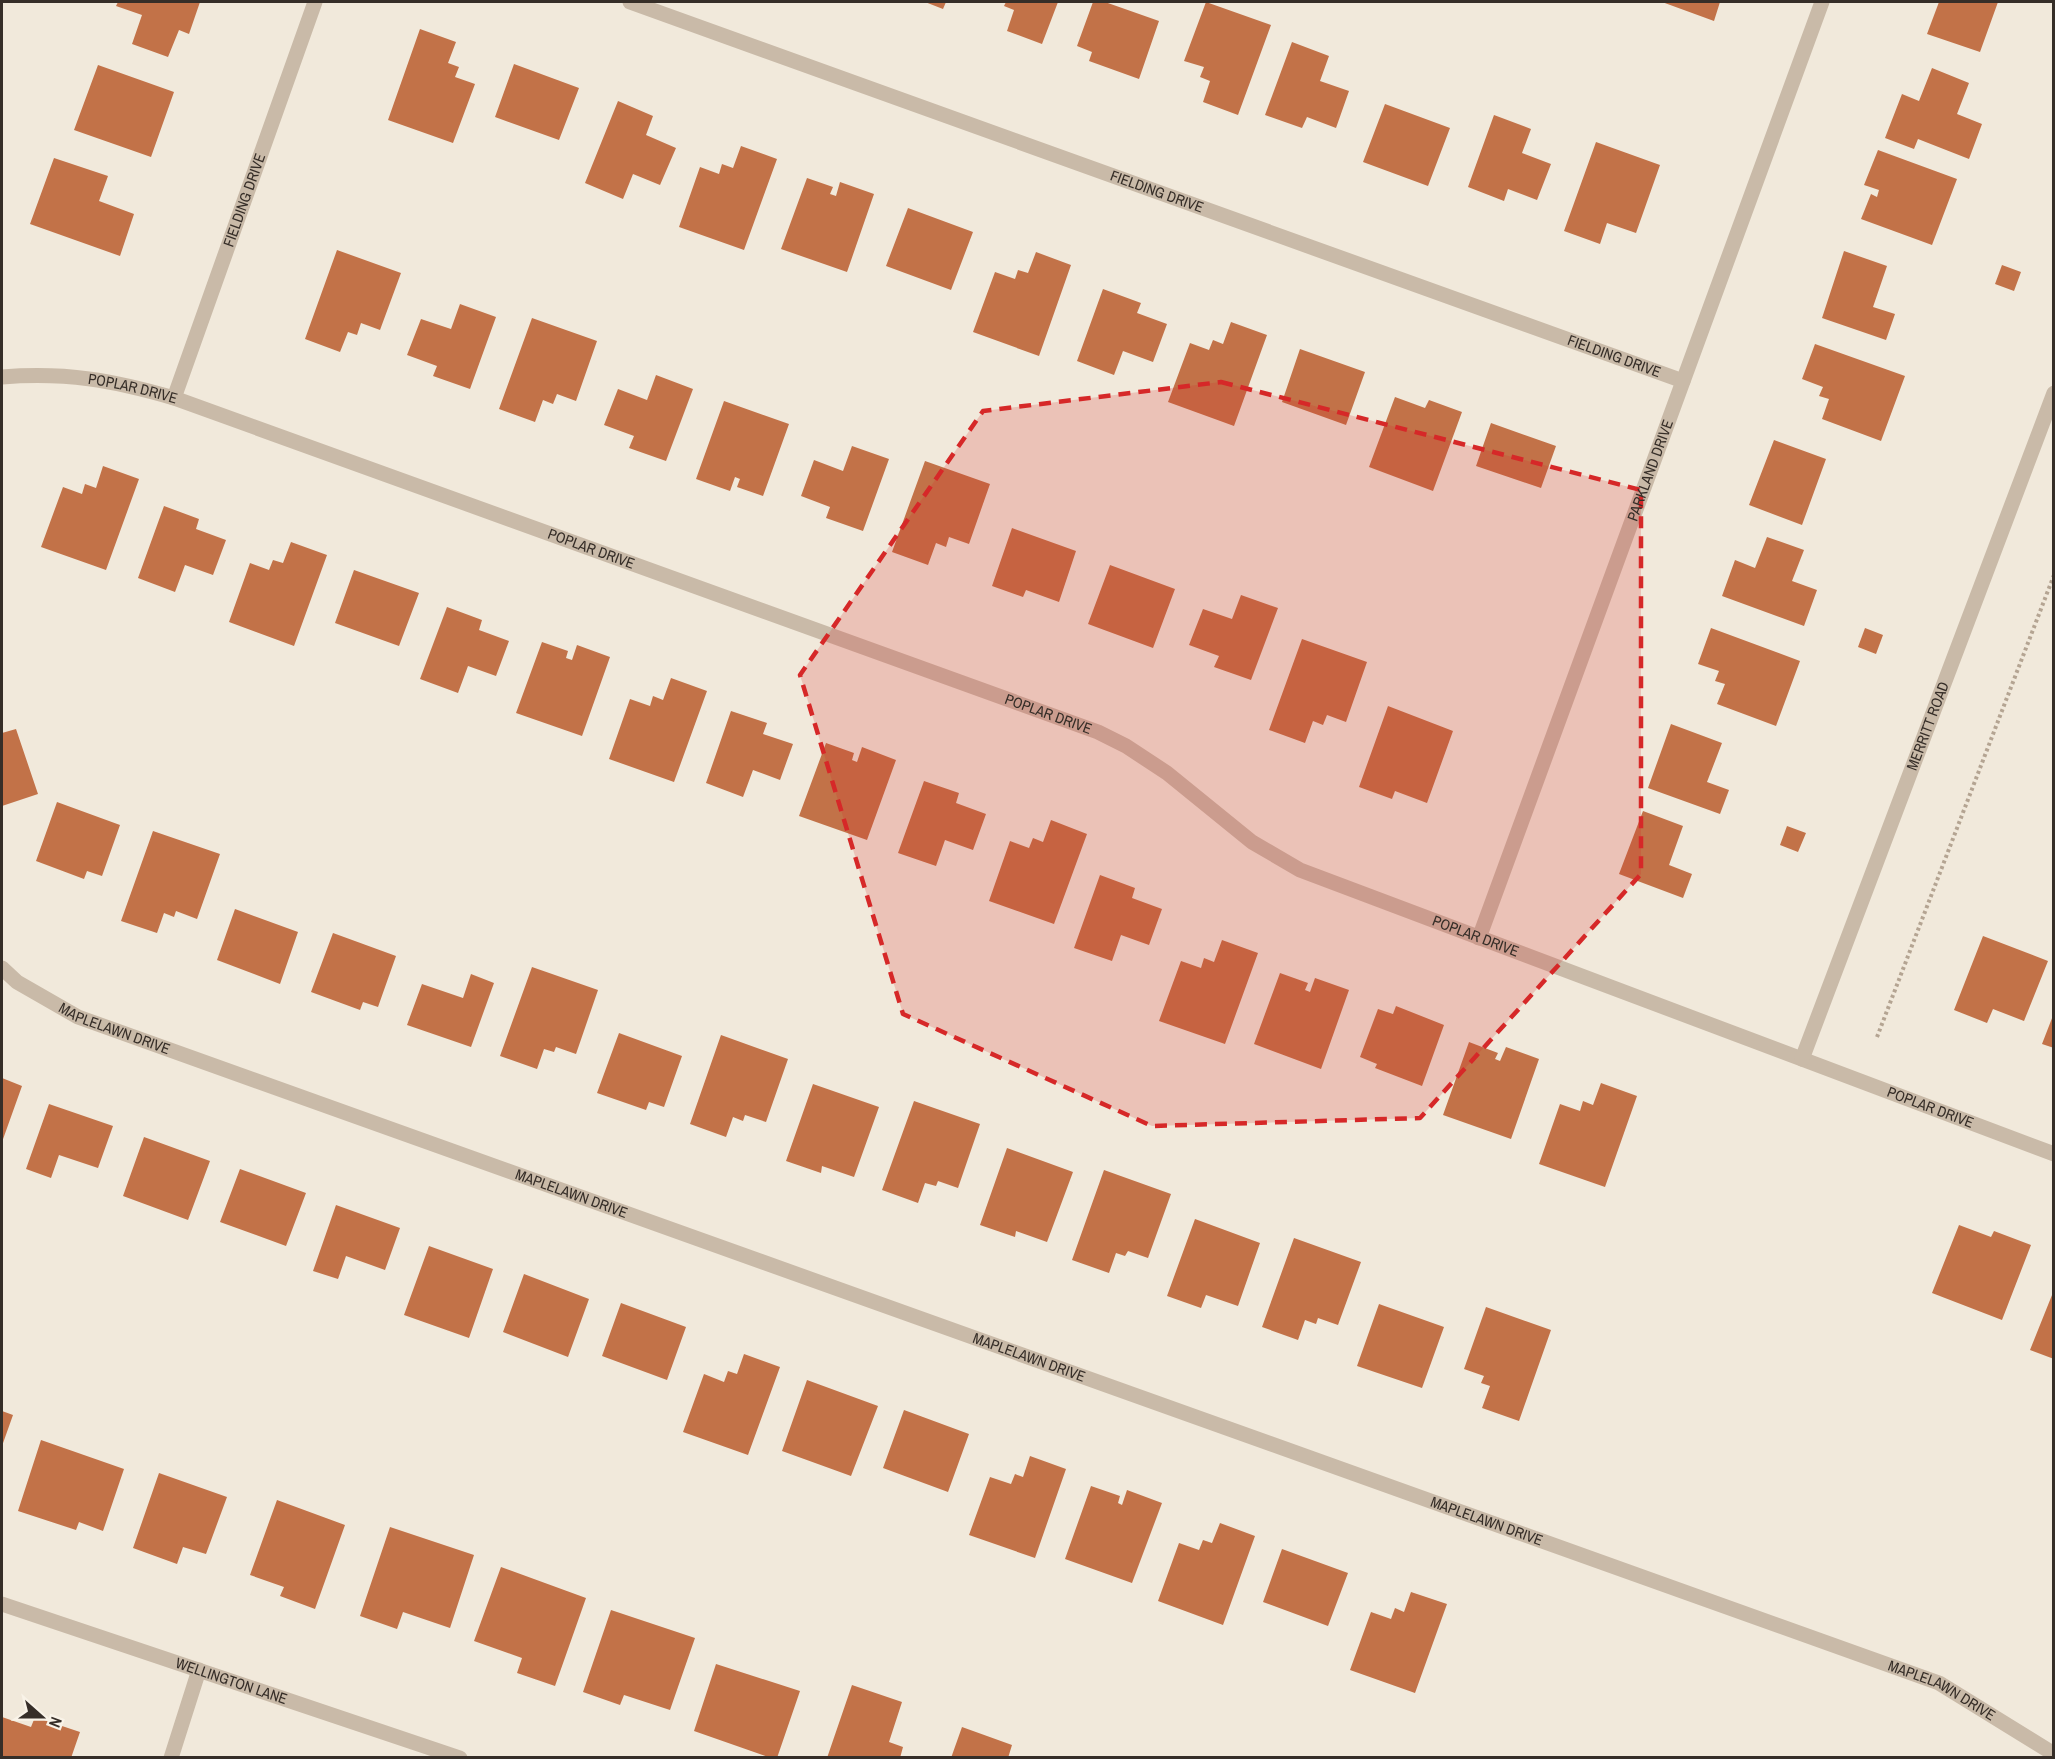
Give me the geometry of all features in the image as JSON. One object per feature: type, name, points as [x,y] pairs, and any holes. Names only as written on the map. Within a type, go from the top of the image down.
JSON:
[{"type":"street","name":"FIELDING DRIVE","points":[[174,398],[315,2]]},
{"type":"street","name":"FIELDING DRIVE","points":[[630,2],[1683,381]]},
{"type":"street","name":"PARKLAND DRIVE","points":[[1479,938],[1822,2]]},
{"type":"street","name":"POPLAR DRIVE","points":[[2,377],[25,375],[100,379],[174,398],[1098,732],[1126,746],[1167,773],[1252,842],[1300,870],[2054,1154]]},
{"type":"street","name":"MERRITT ROAD","points":[[1802,1059],[2054,393]]},
{"type":"street","name":"MAPLELAWN DRIVE","points":[[2,968],[17,982],[78,1017],[1939,1683],[2054,1754]]},
{"type":"street","name":"WELLINGTON LANE","points":[[2,1605],[460,1758]]},
{"type":"street","points":[[171,1758],[200,1670]]},
{"type":"path","points":[[1876,1037],[2054,575]]},
{"type":"highlighted area","points":[[1221,382],[1641,490],[1641,874],[1420,1118],[1152,1126],[903,1014],[800,675],[983,411]]},
{"type":"building","points":[[118,2],[200,2],[189,34],[179,30],[168,57],[132,44],[142,15],[116,6]]},
{"type":"building","points":[[925,2],[946,2],[943,9]]},
{"type":"building","points":[[1006,2],[1058,2],[1042,44],[1007,31],[1014,10],[1004,6]]},
{"type":"building","points":[[1093,2],[1105,2],[1159,21],[1139,79],[1089,61],[1092,52],[1077,46]]},
{"type":"building","points":[[1206,2],[1271,25],[1238,115],[1203,102],[1210,81],[1200,77],[1204,67],[1184,61]]},
{"type":"building","points":[[1662,2],[1720,2],[1714,21]]},
{"type":"building","points":[[1939,2],[1998,2],[1980,52],[1927,34]]},
{"type":"building","points":[[420,29],[456,42],[448,63],[459,67],[455,77],[475,84],[453,143],[388,120]]},
{"type":"building","points":[[1292,42],[1329,56],[1320,81],[1349,91],[1336,128],[1307,117],[1302,128],[1265,115]]},
{"type":"building","points":[[514,64],[579,88],[559,140],[495,117]]},
{"type":"building","points":[[98,65],[174,92],[151,157],[74,130]]},
{"type":"building","points":[[1932,68],[1969,83],[1957,114],[1982,124],[1969,159],[1918,139],[1914,149],[1885,138],[1902,94],[1919,101]]},
{"type":"building","points":[[618,101],[653,116],[646,135],[676,148],[660,185],[633,174],[623,199],[585,183]]},
{"type":"building","points":[[1385,104],[1450,128],[1428,186],[1363,162]]},
{"type":"building","points":[[1494,115],[1531,129],[1522,153],[1551,164],[1537,200],[1508,189],[1504,201],[1468,187]]},
{"type":"building","points":[[1596,142],[1660,165],[1636,233],[1607,223],[1600,244],[1564,231]]},
{"type":"building","points":[[741,146],[777,159],[744,250],[679,227],[700,167],[719,174],[722,164],[733,168]]},
{"type":"building","points":[[1878,150],[1957,179],[1932,245],[1861,219],[1871,194],[1877,197],[1879,190],[1864,185]]},
{"type":"building","points":[[54,158],[108,176],[99,201],[134,214],[120,256],[30,224]]},
{"type":"building","points":[[807,178],[833,187],[830,194],[836,196],[840,182],[874,194],[847,272],[781,249]]},
{"type":"building","points":[[908,208],[973,232],[951,290],[886,266]]},
{"type":"building","points":[[337,250],[401,273],[380,330],[361,323],[357,335],[348,332],[340,352],[305,339]]},
{"type":"building","points":[[1844,251],[1887,266],[1873,307],[1895,314],[1886,340],[1822,318]]},
{"type":"building","points":[[1036,252],[1071,265],[1039,356],[973,332],[995,272],[1015,279],[1018,270],[1028,273]]},
{"type":"building","points":[[2002,265],[2021,272],[2014,291],[1995,284]]},
{"type":"building","points":[[1103,289],[1141,303],[1137,313],[1167,324],[1153,362],[1123,351],[1114,375],[1077,361]]},
{"type":"building","points":[[460,304],[496,317],[470,389],[433,376],[437,366],[407,355],[421,319],[451,329]]},
{"type":"building","points":[[532,318],[597,341],[576,401],[557,394],[553,404],[543,400],[535,422],[499,409]]},
{"type":"building","points":[[1231,322],[1267,335],[1234,426],[1168,402],[1190,343],[1209,350],[1213,340],[1223,344]]},
{"type":"building","points":[[1815,344],[1905,376],[1881,441],[1822,419],[1829,399],[1819,396],[1823,387],[1802,379]]},
{"type":"building","points":[[1300,349],[1365,372],[1346,425],[1282,402]]},
{"type":"building","points":[[656,375],[693,389],[666,461],[629,448],[634,436],[604,425],[618,389],[647,400]]},
{"type":"building","points":[[1395,397],[1425,408],[1429,400],[1462,412],[1433,491],[1369,467]]},
{"type":"building","points":[[724,401],[789,424],[763,496],[737,487],[740,479],[735,477],[730,491],[696,479]]},
{"type":"building","points":[[1491,423],[1556,446],[1541,488],[1476,466]]},
{"type":"building","points":[[1774,440],[1826,459],[1802,525],[1749,505]]},
{"type":"building","points":[[852,446],[889,459],[863,531],[826,518],[830,507],[801,496],[814,460],[843,471]]},
{"type":"building","points":[[925,461],[990,484],[969,544],[949,537],[946,547],[936,543],[928,565],[892,552]]},
{"type":"building","points":[[103,466],[139,479],[106,570],[41,547],[63,487],[82,494],[85,484],[96,488]]},
{"type":"building","points":[[164,506],[199,519],[196,529],[226,540],[213,575],[185,565],[175,592],[138,578]]},
{"type":"building","points":[[1012,528],[1076,551],[1059,602],[1026,590],[1023,597],[992,586]]},
{"type":"building","points":[[1767,537],[1804,550],[1792,581],[1817,590],[1804,626],[1722,596],[1735,560],[1755,568]]},
{"type":"building","points":[[291,542],[327,555],[294,646],[229,622],[250,563],[269,570],[273,560],[283,563]]},
{"type":"building","points":[[1110,565],[1175,589],[1153,648],[1088,624]]},
{"type":"building","points":[[354,570],[419,593],[399,646],[335,623]]},
{"type":"building","points":[[1241,595],[1278,608],[1251,680],[1214,667],[1219,656],[1189,645],[1203,609],[1232,619]]},
{"type":"building","points":[[447,607],[482,620],[479,630],[509,641],[496,676],[468,666],[458,693],[420,679]]},
{"type":"building","points":[[1711,628],[1800,661],[1776,726],[1717,704],[1725,684],[1715,681],[1719,671],[1698,664]]},
{"type":"building","points":[[1865,628],[1883,635],[1876,654],[1858,647]]},
{"type":"building","points":[[1302,639],[1367,662],[1346,722],[1327,715],[1323,725],[1313,721],[1305,743],[1269,730]]},
{"type":"building","points":[[542,642],[568,651],[566,658],[572,660],[577,645],[610,657],[582,736],[516,713]]},
{"type":"building","points":[[671,678],[707,691],[674,782],[609,759],[630,699],[650,706],[653,696],[663,700]]},
{"type":"building","points":[[1388,706],[1453,731],[1427,803],[1395,791],[1392,799],[1359,787]]},
{"type":"building","points":[[731,711],[767,723],[763,734],[793,744],[780,780],[753,770],[743,797],[706,783]]},
{"type":"building","points":[[1671,724],[1722,743],[1707,782],[1729,790],[1720,814],[1648,788]]},
{"type":"building","points":[[16,729],[38,794],[2,806],[2,733]]},
{"type":"building","points":[[826,743],[854,753],[852,760],[857,762],[862,747],[896,760],[867,840],[799,816]]},
{"type":"building","points":[[924,781],[959,793],[956,803],[986,814],[973,850],[945,840],[936,866],[898,853]]},
{"type":"building","points":[[57,802],[120,825],[102,876],[87,871],[84,879],[36,861]]},
{"type":"building","points":[[1643,811],[1683,826],[1669,865],[1692,874],[1683,898],[1619,874]]},
{"type":"building","points":[[1051,820],[1087,834],[1054,924],[989,901],[1010,841],[1029,848],[1033,838],[1043,842]]},
{"type":"building","points":[[1787,826],[1806,833],[1798,852],[1780,845]]},
{"type":"building","points":[[153,831],[220,854],[197,919],[176,911],[174,917],[164,913],[157,933],[121,921]]},
{"type":"building","points":[[1100,875],[1135,888],[1132,898],[1162,909],[1149,945],[1121,935],[1112,961],[1074,948]]},
{"type":"building","points":[[235,909],[298,932],[280,984],[217,960]]},
{"type":"building","points":[[333,933],[396,956],[378,1007],[363,1002],[360,1010],[311,992]]},
{"type":"building","points":[[1983,936],[2048,961],[2024,1021],[1993,1009],[1987,1023],[1954,1010]]},
{"type":"building","points":[[1222,940],[1258,953],[1225,1044],[1159,1021],[1181,961],[1201,968],[1204,958],[1214,962]]},
{"type":"building","points":[[532,967],[598,990],[576,1054],[556,1047],[554,1052],[544,1049],[537,1069],[500,1056]]},
{"type":"building","points":[[1280,973],[1308,983],[1305,990],[1310,992],[1315,978],[1349,990],[1321,1069],[1254,1044]]},
{"type":"building","points":[[471,974],[494,983],[471,1047],[407,1025],[422,984],[463,998]]},
{"type":"building","points":[[1396,1006],[1444,1025],[1422,1086],[1375,1068],[1377,1064],[1360,1057],[1378,1009],[1393,1014]]},
{"type":"building","points":[[2054,1013],[2054,1048],[2042,1044]]},
{"type":"building","points":[[619,1033],[682,1056],[664,1107],[649,1102],[646,1110],[597,1093]]},
{"type":"building","points":[[721,1035],[788,1059],[766,1122],[745,1115],[743,1121],[733,1117],[726,1137],[690,1124]]},
{"type":"building","points":[[1469,1042],[1498,1053],[1495,1059],[1500,1061],[1506,1047],[1539,1059],[1511,1139],[1443,1115]]},
{"type":"building","points":[[2,1078],[22,1086],[2,1142]]},
{"type":"building","points":[[1601,1083],[1637,1096],[1605,1187],[1539,1164],[1560,1104],[1580,1111],[1583,1101],[1593,1105]]},
{"type":"building","points":[[813,1084],[879,1107],[854,1177],[822,1166],[821,1173],[786,1161]]},
{"type":"building","points":[[914,1101],[980,1124],[958,1188],[938,1181],[936,1186],[925,1183],[918,1203],[882,1190]]},
{"type":"building","points":[[49,1104],[113,1126],[98,1168],[59,1155],[51,1178],[26,1169]]},
{"type":"building","points":[[144,1137],[210,1161],[188,1220],[123,1196]]},
{"type":"building","points":[[1007,1148],[1073,1172],[1047,1242],[1016,1231],[1015,1237],[980,1225]]},
{"type":"building","points":[[240,1169],[306,1193],[286,1246],[220,1222]]},
{"type":"building","points":[[1104,1170],[1171,1194],[1148,1258],[1128,1251],[1125,1256],[1116,1253],[1109,1273],[1072,1260]]},
{"type":"building","points":[[336,1205],[400,1228],[385,1270],[346,1256],[338,1279],[313,1271]]},
{"type":"building","points":[[1195,1219],[1260,1243],[1238,1306],[1206,1295],[1201,1308],[1167,1296]]},
{"type":"building","points":[[1959,1225],[1991,1237],[1994,1231],[2031,1245],[2002,1320],[1932,1293]]},
{"type":"building","points":[[1294,1238],[1361,1262],[1338,1325],[1318,1318],[1316,1324],[1305,1320],[1298,1340],[1262,1327]]},
{"type":"building","points":[[429,1246],[493,1269],[469,1338],[404,1315]]},
{"type":"building","points":[[524,1274],[589,1299],[568,1357],[503,1332]]},
{"type":"building","points":[[2054,1290],[2054,1359],[2030,1350]]},
{"type":"building","points":[[621,1303],[686,1327],[667,1380],[602,1356]]},
{"type":"building","points":[[1379,1304],[1444,1327],[1422,1388],[1357,1366]]},
{"type":"building","points":[[1486,1307],[1551,1330],[1519,1421],[1482,1408],[1490,1386],[1481,1383],[1484,1376],[1464,1369]]},
{"type":"building","points":[[744,1354],[780,1367],[748,1455],[683,1432],[704,1374],[724,1382],[728,1371],[737,1374]]},
{"type":"building","points":[[807,1380],[878,1406],[851,1476],[782,1451]]},
{"type":"building","points":[[904,1410],[969,1434],[948,1492],[883,1468]]},
{"type":"building","points":[[2,1411],[13,1415],[2,1446]]},
{"type":"building","points":[[41,1440],[124,1469],[103,1531],[79,1522],[76,1530],[18,1511]]},
{"type":"building","points":[[1030,1456],[1066,1469],[1035,1558],[969,1535],[990,1477],[1011,1484],[1015,1474],[1023,1477]]},
{"type":"building","points":[[159,1473],[227,1497],[206,1554],[183,1547],[177,1564],[133,1548]]},
{"type":"building","points":[[1091,1486],[1120,1496],[1118,1503],[1122,1505],[1127,1490],[1162,1503],[1132,1583],[1065,1559]]},
{"type":"building","points":[[277,1500],[345,1525],[315,1609],[280,1596],[284,1587],[250,1575]]},
{"type":"building","points":[[1220,1523],[1255,1536],[1223,1625],[1158,1601],[1179,1543],[1199,1550],[1203,1540],[1212,1543]]},
{"type":"building","points":[[390,1527],[474,1555],[450,1628],[403,1612],[397,1629],[360,1616]]},
{"type":"building","points":[[1282,1549],[1348,1573],[1328,1626],[1263,1602]]},
{"type":"building","points":[[501,1567],[586,1598],[555,1686],[517,1673],[522,1658],[474,1641]]},
{"type":"building","points":[[1411,1592],[1447,1604],[1415,1693],[1350,1670],[1371,1612],[1391,1619],[1395,1608],[1404,1612]]},
{"type":"building","points":[[611,1610],[695,1638],[670,1710],[624,1695],[620,1705],[583,1692]]},
{"type":"building","points":[[716,1664],[800,1691],[777,1758],[771,1758],[694,1731]]},
{"type":"building","points":[[852,1685],[902,1702],[889,1742],[903,1747],[900,1758],[827,1758]]},
{"type":"building","points":[[2,1717],[31,1727],[35,1717],[80,1732],[71,1758],[2,1758]]},
{"type":"building","points":[[962,1727],[1012,1745],[1008,1758],[951,1758]]}]
